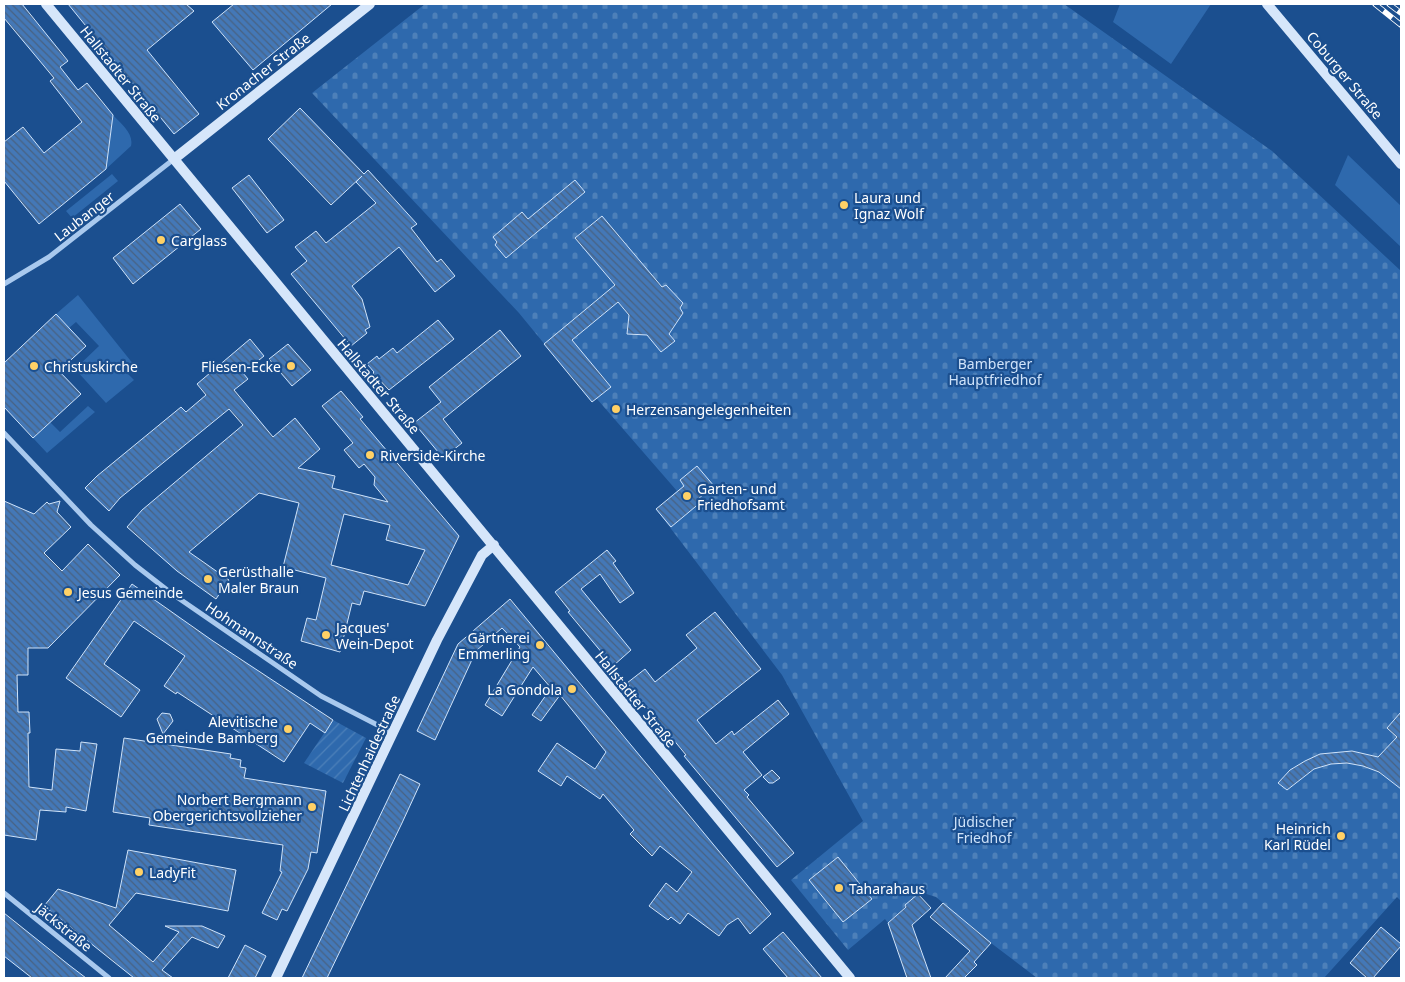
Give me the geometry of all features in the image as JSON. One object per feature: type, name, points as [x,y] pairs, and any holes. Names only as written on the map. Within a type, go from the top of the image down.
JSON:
[{"type":"main road","name":"Hallstadter Straße","points":[[46,4],[494,545],[551,618],[786,903],[850,978]]},
{"type":"main road","name":"Kronacher Straße","points":[[174,159],[370,4]]},
{"type":"main road","name":"Coburger Straße","points":[[1267,4],[1401,164]]},
{"type":"main road","name":"Lichtenhaidestraße","points":[[276,978],[437,640],[482,555],[494,545]]},
{"type":"street","name":"Laubanger","points":[[4,284],[49,257],[174,159]]},
{"type":"street","name":"Hohmannstraße","points":[[4,433],[91,525],[135,565],[171,593],[314,691],[393,734]]},
{"type":"street","name":"Jäckstraße","points":[[4,893],[109,978]]},
{"type":"green space","name":"Bamberger Hauptfriedhof","points":[[425,4],[1064,4],[1272,151],[1401,271],[1401,732],[1398,735],[1401,739],[1401,899],[1397,897],[1324,978],[1037,978],[936,897],[920,892],[888,923],[885,919],[848,950],[791,880],[863,821],[782,675],[656,509],[677,491],[597,399],[592,402],[519,313],[312,93]]},
{"type":"green space","points":[[1120,4],[1211,4],[1171,64],[1113,22]]},
{"type":"green space","points":[[113,115],[129,133],[131,146],[106,169]]},
{"type":"green space","points":[[1348,155],[1401,206],[1401,247],[1335,185]]},
{"type":"green space","points":[[112,174],[118,181],[72,218],[66,211]]},
{"type":"green space","points":[[78,295],[134,365],[126,372],[134,380],[106,403],[75,369],[99,346],[76,322],[69,328],[56,314]]},
{"type":"green space","points":[[88,406],[95,412],[47,453],[33,438],[50,422],[60,432]]},
{"type":"green space","points":[[333,720],[366,738],[343,783],[304,763]]},
{"type":"building","points":[[4,4],[22,4],[68,61],[60,67],[78,90],[87,83],[113,115],[106,169],[39,224],[4,181],[4,142],[23,127],[44,153],[82,122],[50,81],[54,78],[4,18]]},
{"type":"building","points":[[68,4],[186,4],[194,11],[147,50],[199,114],[174,134]]},
{"type":"building","points":[[234,4],[332,4],[253,70],[212,22]]},
{"type":"building","points":[[300,108],[364,174],[368,170],[417,224],[411,228],[437,262],[441,259],[455,276],[435,292],[399,247],[352,286],[362,299],[370,327],[365,330],[367,333],[351,346],[291,274],[307,261],[295,247],[316,231],[326,243],[376,203],[356,182],[362,176],[331,205],[268,139]]},
{"type":"building","points":[[249,175],[284,220],[267,233],[232,188]]},
{"type":"building","points":[[575,180],[585,192],[506,258],[495,245],[497,242],[493,237],[522,212],[528,219]]},
{"type":"building","points":[[180,204],[201,229],[133,284],[113,258]]},
{"type":"building","points":[[602,216],[662,287],[666,285],[683,303],[680,308],[683,313],[669,334],[675,341],[661,352],[647,335],[627,334],[629,315],[618,302],[572,340],[611,387],[592,402],[544,344],[615,285],[575,238]]},
{"type":"building","name":"Christuskirche","points":[[56,314],[86,346],[59,371],[81,394],[33,438],[4,407],[4,363]]},
{"type":"building","points":[[438,320],[454,339],[389,390],[367,364],[377,356],[379,359],[393,348],[397,353]]},
{"type":"building","points":[[500,330],[521,356],[443,419],[462,443],[443,458],[414,423],[441,402],[429,387]]},
{"type":"building","points":[[250,339],[264,356],[243,373],[248,379],[234,390],[273,437],[295,418],[320,449],[298,468],[335,476],[332,488],[388,502],[374,485],[375,477],[364,464],[359,468],[344,450],[353,443],[322,406],[341,391],[363,417],[360,419],[459,536],[425,606],[364,591],[360,605],[352,603],[340,652],[301,641],[307,618],[316,620],[326,578],[283,567],[299,503],[259,493],[189,552],[229,580],[216,599],[177,571],[127,527],[142,510],[243,425],[229,409],[120,498],[109,511],[85,488],[181,407],[186,412],[206,395],[197,384]],"holes":[[[344,514],[390,525],[386,540],[425,550],[408,585],[331,565]]]},
{"type":"building","points":[[288,344],[311,370],[292,386],[269,359]]},
{"type":"building","name":"Garten- und Friedhofsamt","points":[[697,466],[714,486],[698,499],[701,502],[671,527],[656,509],[684,486],[680,480]]},
{"type":"building","points":[[4,501],[34,514],[47,502],[49,504],[60,501],[57,512],[71,527],[44,553],[62,571],[88,544],[120,575],[48,648],[28,648],[28,675],[17,675],[18,712],[29,712],[29,787],[52,790],[56,749],[80,751],[81,742],[97,744],[86,811],[66,807],[66,812],[40,810],[36,840],[4,835]]},
{"type":"building","points":[[607,550],[616,561],[613,563],[634,593],[620,603],[600,574],[581,589],[631,650],[613,666],[568,612],[570,611],[555,592]]},
{"type":"building","points":[[132,584],[213,641],[333,720],[325,733],[310,723],[284,762],[177,692],[176,694],[164,686],[185,656],[134,621],[104,664],[140,690],[121,717],[66,678]]},
{"type":"building","points":[[510,599],[771,914],[750,934],[738,918],[727,925],[719,936],[688,913],[680,924],[671,917],[668,920],[649,906],[666,883],[677,892],[692,872],[660,846],[652,856],[630,834],[634,830],[603,794],[600,799],[567,776],[561,786],[538,771],[557,743],[595,769],[606,752],[560,695],[541,721],[532,715],[551,688],[533,667],[502,716],[485,705],[520,647],[502,628],[476,651],[435,740],[417,731],[458,644]]},
{"type":"building","points":[[715,612],[761,669],[697,720],[716,744],[732,731],[734,735],[778,700],[789,714],[743,752],[762,775],[744,790],[749,795],[747,797],[794,853],[777,867],[684,756],[686,755],[627,683],[645,669],[655,682],[697,648],[686,635]]},
{"type":"building","points":[[1401,712],[1401,789],[1379,772],[1347,763],[1331,764],[1314,769],[1287,790],[1278,783],[1290,770],[1320,754],[1352,751],[1378,757],[1397,737],[1387,728]]},
{"type":"building","points":[[162,713],[170,714],[173,721],[163,734],[157,719]]},
{"type":"building","points":[[124,738],[231,754],[230,758],[241,760],[240,767],[246,768],[244,778],[326,791],[317,853],[311,852],[308,869],[287,911],[282,909],[277,920],[262,913],[282,872],[280,871],[283,845],[149,825],[150,818],[113,812]]},
{"type":"building","points":[[772,770],[780,778],[773,783],[769,783],[763,777]]},
{"type":"building","points":[[400,774],[420,784],[402,823],[327,978],[302,978]]},
{"type":"building","points":[[128,850],[236,870],[228,911],[136,893],[109,925],[153,962],[179,932],[165,926],[202,926],[225,936],[218,948],[192,937],[162,970],[173,978],[134,978],[44,906],[58,889],[116,908]]},
{"type":"building","name":"Taharahaus","points":[[838,857],[872,899],[843,922],[809,880]]},
{"type":"building","points":[[918,894],[931,908],[912,925],[931,978],[907,978],[888,923]]},
{"type":"building","points":[[943,903],[991,943],[974,962],[977,965],[964,978],[945,978],[970,951],[930,917]]},
{"type":"building","points":[[4,913],[86,978],[32,978],[4,956]]},
{"type":"building","points":[[1381,927],[1401,946],[1373,978],[1367,978],[1350,963]]},
{"type":"building","points":[[783,932],[822,978],[788,978],[763,949]]},
{"type":"building","points":[[245,945],[266,956],[255,978],[228,978]]},
{"type":"railway","points":[[1375,4],[1401,25]]},
{"type":"railway","points":[[1389,4],[1401,13]]},
{"type":"place","name":"Laura und Ignaz Wolf","points":[[844,205]]},
{"type":"place","name":"Carglass","points":[[161,240]]},
{"type":"place","name":"Christuskirche","points":[[34,366]]},
{"type":"place","name":"Fliesen-Ecke","points":[[291,366]]},
{"type":"place","name":"Herzensangelegenheiten","points":[[616,409]]},
{"type":"place","name":"Riverside-Kirche","points":[[370,455]]},
{"type":"place","name":"Garten- und Friedhofsamt","points":[[687,496]]},
{"type":"place","name":"Gerüsthalle Maler Braun","points":[[208,579]]},
{"type":"place","name":"Jesus Gemeinde","points":[[68,592]]},
{"type":"place","name":"Jacques' Wein-Depot","points":[[326,635]]},
{"type":"place","name":"Gärtnerei Emmerling","points":[[540,645]]},
{"type":"place","name":"La Gondola","points":[[572,689]]},
{"type":"place","name":"Alevitische Gemeinde Bamberg","points":[[288,729]]},
{"type":"place","name":"Norbert Bergmann Obergerichtsvollzieher","points":[[312,807]]},
{"type":"place","name":"Heinrich Karl Rüdel","points":[[1341,836]]},
{"type":"place","name":"LadyFit","points":[[139,872]]},
{"type":"place","name":"Taharahaus","points":[[839,888]]},
{"type":"park label","name":"Jüdischer Friedhof","points":[[984,830]]}]
